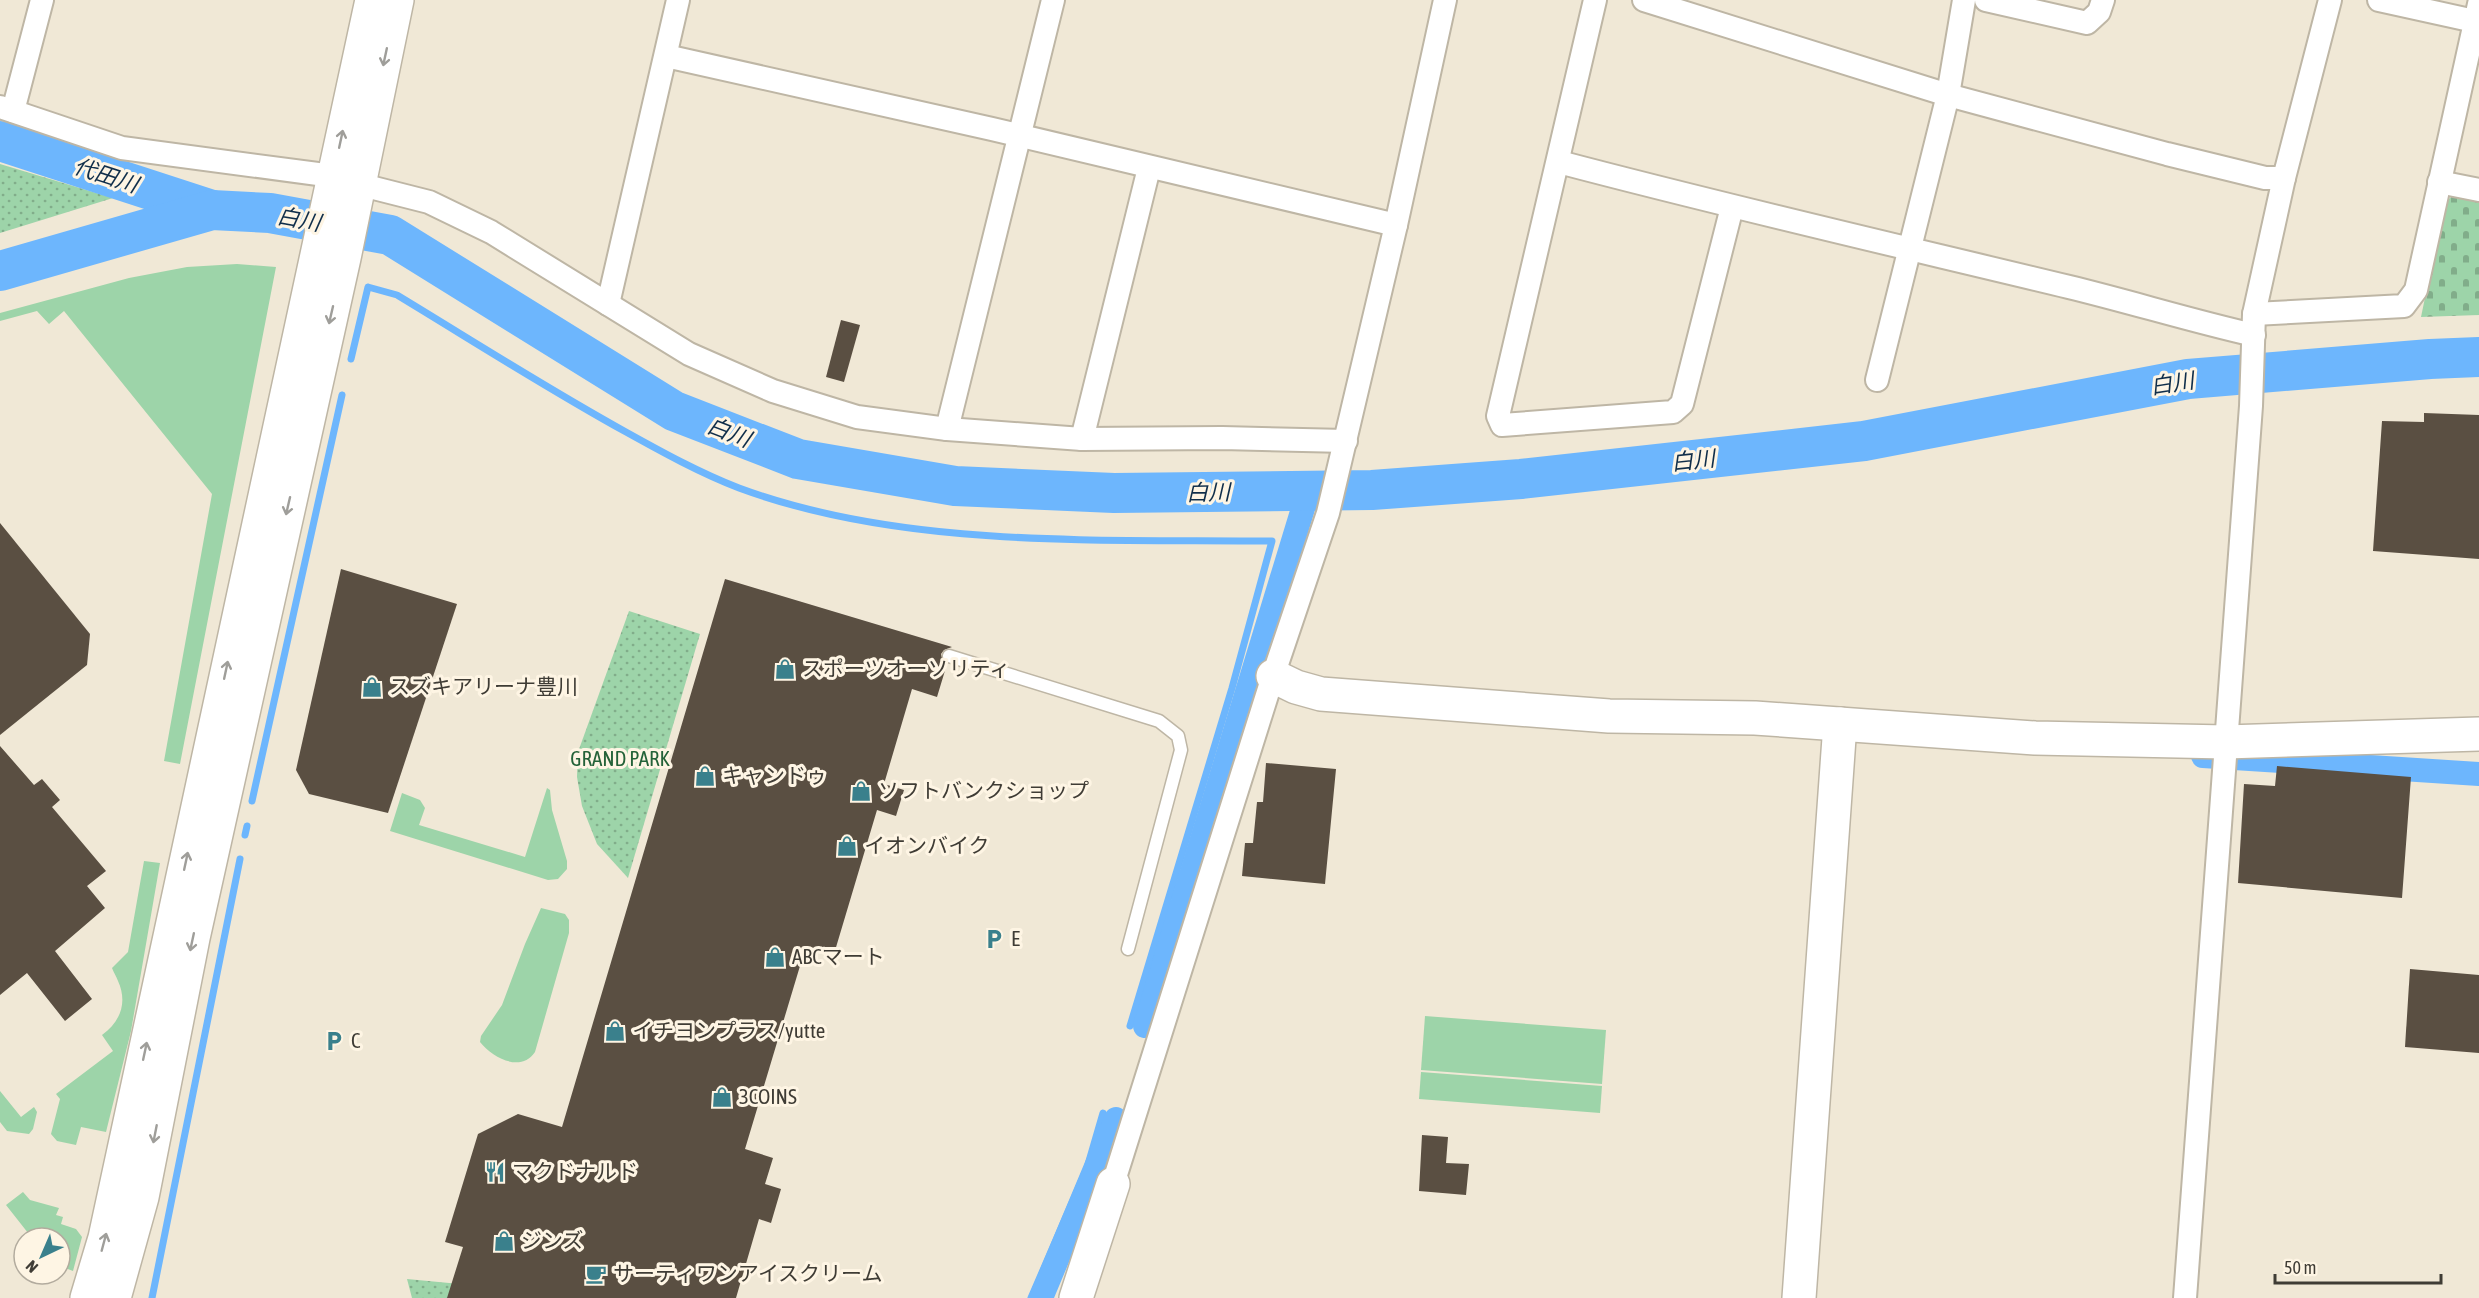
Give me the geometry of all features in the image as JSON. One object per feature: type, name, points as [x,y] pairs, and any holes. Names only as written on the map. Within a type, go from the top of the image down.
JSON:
[{"type":"street","points":[[42,0],[6,109],[122,147],[344,189],[429,202],[491,232],[689,354],[773,391],[857,417],[947,429],[1082,439],[1222,438],[1344,452]]},
{"type":"street","points":[[87,1298],[105,1238],[330,256],[344,189],[372,0]]},
{"type":"street","points":[[344,189],[397,0]]},
{"type":"street","points":[[608,304],[678,0]]},
{"type":"street","points":[[947,429],[1053,0]]},
{"type":"street","points":[[1076,1298],[1273,676],[1328,513],[1396,225],[1445,0]]},
{"type":"street","points":[[1595,0],[1498,416],[1502,425],[1673,412],[1682,404],[1732,207]]},
{"type":"street","points":[[1644,0],[1948,95],[2167,154],[2265,178],[2284,178]]},
{"type":"street","points":[[1877,380],[1948,95],[1964,0]]},
{"type":"street","points":[[1986,0],[2087,23],[2099,12],[2103,0]]},
{"type":"street","points":[[2185,1298],[2251,406],[2254,324],[2284,178],[2330,0]]},
{"type":"street","points":[[1559,162],[1732,207],[1908,249],[2254,324],[2404,306],[2416,290],[2478,16],[2379,0]]},
{"type":"street","points":[[666,56],[1020,136],[1396,225]]},
{"type":"street","points":[[1082,439],[1149,168]]},
{"type":"street","points":[[2439,182],[2479,190]]},
{"type":"street","points":[[114,1298],[142,1197],[193,938],[280,541],[330,256]]},
{"type":"street","points":[[242,811],[274,652],[280,541]]},
{"type":"street","points":[[1273,676],[1296,687],[1321,694],[1609,716],[1755,718],[1840,733],[2035,738],[2225,752],[2479,734]]},
{"type":"street","points":[[1799,1298],[1840,733]]},
{"type":"lane","points":[[950,656],[1159,721],[1178,736],[1181,750],[1128,949]]},
{"type":"green space","points":[[0,164],[113,198],[0,233]]},
{"type":"green space","points":[[2455,194],[2479,199],[2479,315],[2421,317],[2445,202]]},
{"type":"green space","points":[[237,264],[276,267],[180,764],[164,761],[212,494],[64,311],[49,324],[37,311],[0,321],[0,313],[129,278],[187,267]]},
{"type":"green space","name":"GRAND PARK","points":[[629,611],[700,634],[628,878],[597,844],[582,806],[577,777],[578,752]]},
{"type":"green space","points":[[547,788],[550,790],[552,810],[567,861],[567,869],[558,879],[548,880],[390,831],[402,793],[420,800],[425,808],[419,825],[525,857]]},
{"type":"green space","points":[[144,861],[160,863],[131,1031],[106,1132],[81,1127],[76,1145],[57,1141],[51,1134],[60,1099],[56,1094],[113,1051],[102,1035],[118,1018],[122,1004],[121,989],[112,968],[128,952]]},
{"type":"green space","points":[[541,908],[565,914],[569,920],[569,933],[535,1052],[522,1062],[507,1061],[486,1048],[480,1042],[481,1036],[502,1005]]},
{"type":"green space","points":[[1425,1016],[1606,1030],[1602,1084],[1421,1070]]},
{"type":"green space","points":[[1421,1072],[1602,1086],[1600,1113],[1419,1099]]},
{"type":"green space","points":[[0,1091],[21,1117],[34,1107],[37,1112],[33,1129],[29,1134],[7,1131],[0,1122]]},
{"type":"green space","points":[[23,1192],[30,1200],[59,1208],[56,1215],[63,1217],[61,1224],[67,1226],[23,1226],[6,1205]]},
{"type":"green space","points":[[72,1228],[82,1237],[72,1271]]},
{"type":"green space","points":[[407,1279],[556,1293],[555,1298],[412,1298]]},
{"type":"building","points":[[841,320],[860,325],[844,382],[826,377]]},
{"type":"building","points":[[2424,413],[2479,415],[2479,559],[2373,551],[2382,421],[2424,422]]},
{"type":"building","points":[[0,523],[90,634],[87,665],[0,735]]},
{"type":"building","name":"スズキアリーナ豊川","points":[[341,569],[457,604],[388,813],[309,794],[296,770]]},
{"type":"building","points":[[725,579],[952,647],[941,654],[943,661],[947,664],[937,697],[912,689],[884,784],[904,790],[896,816],[877,810],[834,954],[806,946],[745,1149],[773,1158],[765,1184],[781,1189],[771,1223],[759,1219],[736,1298],[447,1298],[463,1247],[445,1242],[478,1134],[518,1114],[562,1127]]},
{"type":"building","points":[[0,746],[34,785],[42,779],[60,800],[52,807],[106,871],[87,886],[105,908],[55,951],[92,999],[65,1021],[27,973],[0,995]]},
{"type":"building","points":[[1266,763],[1336,769],[1325,884],[1242,876],[1245,843],[1253,843],[1257,802],[1263,802]]},
{"type":"building","points":[[2277,766],[2411,777],[2402,898],[2238,883],[2244,784],[2275,786]]},
{"type":"building","points":[[2410,969],[2479,975],[2479,1053],[2405,1047]]},
{"type":"building","points":[[1422,1135],[1448,1137],[1446,1163],[1469,1164],[1466,1195],[1419,1191]]},
{"type":"waterway","name":"代田川","points":[[0,141],[212,210]]},
{"type":"waterway","name":"白川","points":[[0,271],[212,210],[270,213],[390,235],[674,411],[798,459],[955,486],[1114,493],[1372,490],[1521,479],[1864,441],[2188,379],[2479,357]]},
{"type":"waterway","points":[[351,359],[368,287],[397,295],[568,399],[681,462],[739,488],[802,508],[867,522],[1002,537],[1272,541],[1232,688],[1130,1026]]},
{"type":"waterway","points":[[252,801],[342,395]]},
{"type":"waterway","points":[[1145,1026],[1308,492]]},
{"type":"waterway","points":[[2203,756],[2479,774]]},
{"type":"waterway","points":[[245,835],[247,826]]},
{"type":"waterway","points":[[152,1298],[240,859]]},
{"type":"waterway","points":[[1031,1298],[1087,1168],[1103,1113]]},
{"type":"waterway","points":[[1041,1298],[1116,1119]]},
{"type":"place","name":"スポーツオーソリティ","points":[[785,669]]},
{"type":"place","name":"スズキアリーナ豊川","points":[[372,687]]},
{"type":"place","name":"キャンドゥ","points":[[705,776]]},
{"type":"place","name":"ソフトバンクショップ","points":[[861,791]]},
{"type":"place","name":"イオンバイク","points":[[847,846]]},
{"type":"place","name":"E","points":[[994,939]]},
{"type":"place","name":"ABCマート","points":[[775,957]]},
{"type":"place","name":"イチヨンプラス/yutte","points":[[615,1031]]},
{"type":"place","name":"C","points":[[334,1041]]},
{"type":"place","name":"3COINS","points":[[722,1097]]},
{"type":"place","name":"マクドナルド","points":[[495,1172]]},
{"type":"place","name":"ジンズ","points":[[504,1241]]},
{"type":"place","name":"サーティワンアイスクリーム","points":[[596,1274]]}]
